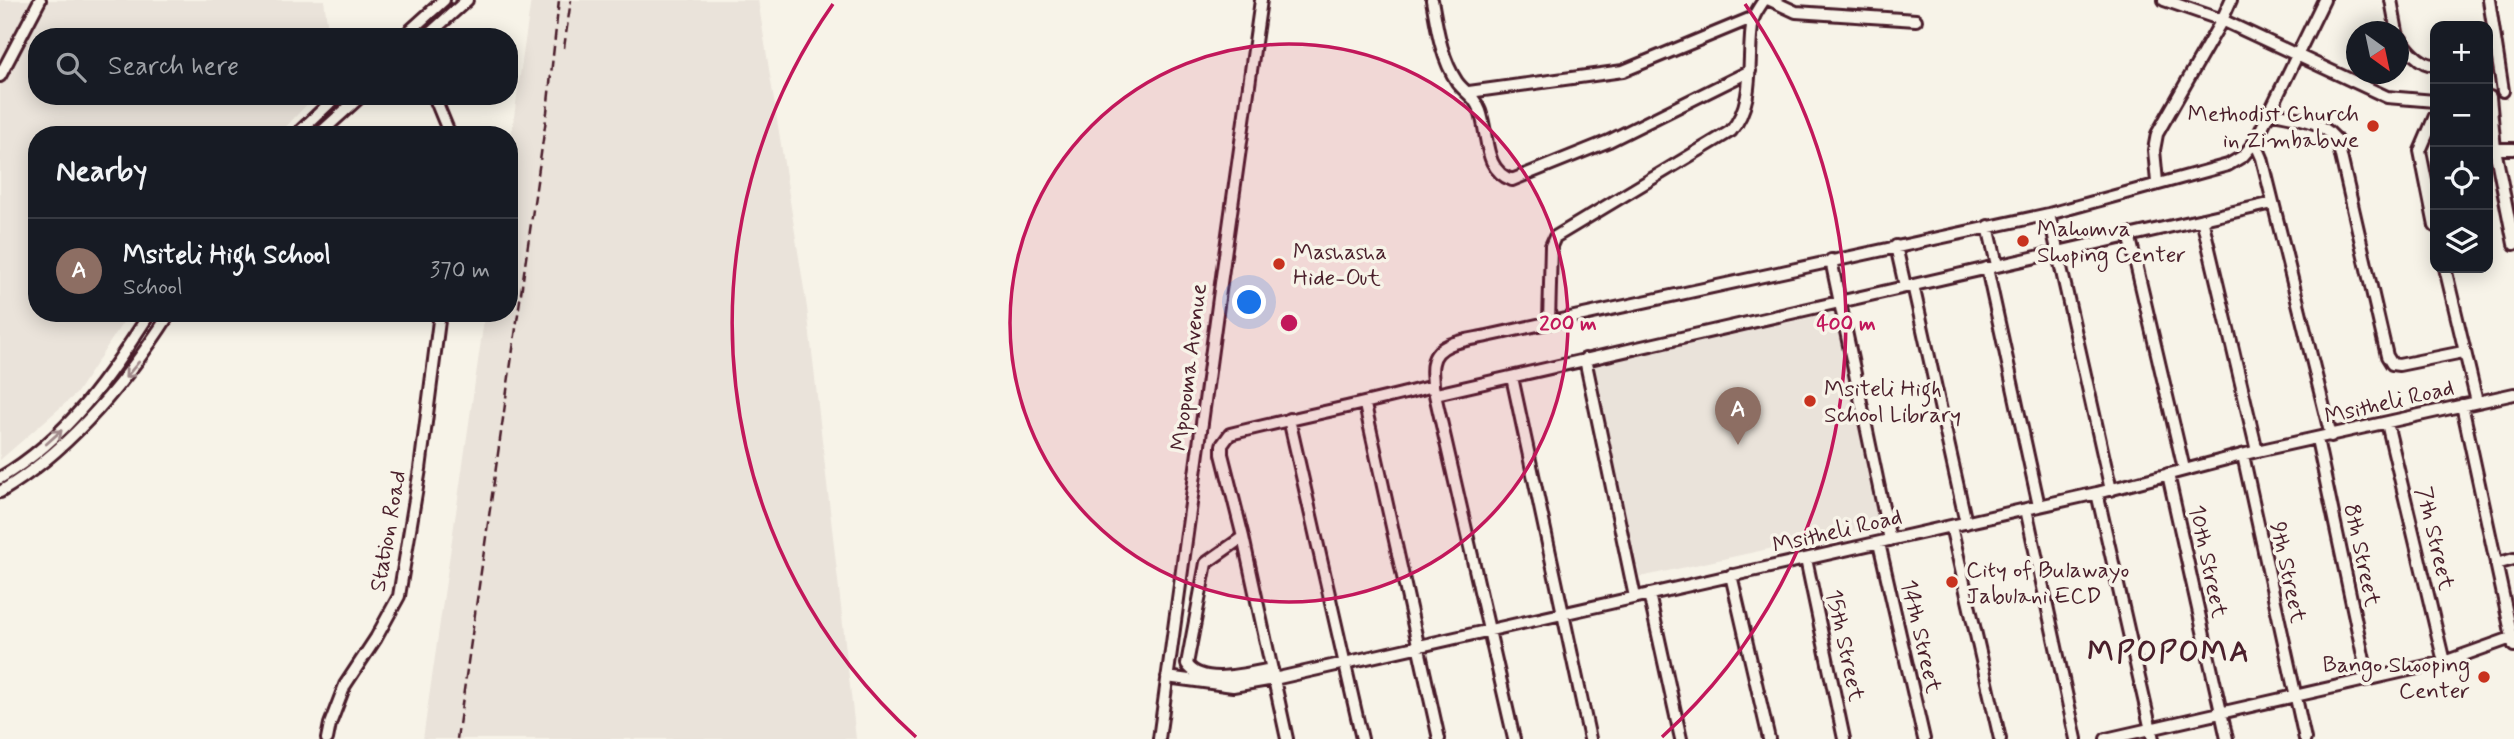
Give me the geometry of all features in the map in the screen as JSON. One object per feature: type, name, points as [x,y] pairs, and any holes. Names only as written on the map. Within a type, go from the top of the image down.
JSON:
[{"type":"street","points":[[0,76],[40,0]]},
{"type":"street","points":[[413,28],[444,0]]},
{"type":"street","points":[[436,28],[467,0]]},
{"type":"street","name":"Mpopoma Avenue","points":[[1159,739],[1261,0]]},
{"type":"street","points":[[1432,0],[1440,44],[1458,83],[1469,92],[1479,110],[1492,165],[1502,177],[1512,180],[1609,141],[1749,71]]},
{"type":"street","points":[[1549,322],[1550,246],[1555,237],[1731,131],[1740,121],[1746,106],[1754,17],[1763,0]]},
{"type":"street","points":[[1770,0],[1796,12],[1916,20]]},
{"type":"street","points":[[2164,0],[2222,20],[2387,97],[2430,101]]},
{"type":"street","points":[[2157,182],[2154,150],[2157,134],[2231,0]]},
{"type":"street","points":[[1514,739],[1434,390],[1432,364],[1435,356],[1448,345],[2049,214],[2228,164],[2243,156],[2255,142],[2324,0]]},
{"type":"street","points":[[2391,0],[2395,21]]},
{"type":"street","points":[[2489,0],[2490,21]]},
{"type":"street","points":[[1469,92],[1623,71],[1754,17]]},
{"type":"street","points":[[2409,46],[2421,61],[2430,66]]},
{"type":"street","points":[[2493,59],[2503,91]]},
{"type":"street","points":[[2493,95],[2514,86]]},
{"type":"street","points":[[305,126],[328,105]]},
{"type":"street","points":[[328,126],[350,105]]},
{"type":"street","points":[[438,105],[446,126]]},
{"type":"street","points":[[2269,112],[2322,125],[2338,143],[2387,356],[2392,364],[2399,365],[2463,352]]},
{"type":"street","points":[[2430,128],[2420,151],[2432,210]]},
{"type":"street","points":[[2493,132],[2514,244]]},
{"type":"street","points":[[2255,142],[2273,203],[2331,436]]},
{"type":"street","points":[[2495,149],[2514,149]]},
{"type":"street","points":[[1287,739],[1222,454],[1222,445],[1230,434],[1289,419],[1512,377],[2273,203]]},
{"type":"street","points":[[2049,214],[2111,490]]},
{"type":"street","points":[[2202,219],[2257,451]]},
{"type":"street","points":[[1988,226],[1992,267],[2039,506]]},
{"type":"street","points":[[2129,234],[2184,469]]},
{"type":"street","points":[[1896,246],[1909,285],[1966,523]]},
{"type":"street","name":"14th Street","points":[[1831,260],[1924,739]]},
{"type":"street","points":[[2446,273],[2477,402]]},
{"type":"street","points":[[0,478],[42,448],[91,400],[144,322]]},
{"type":"street","points":[[0,492],[18,482],[60,449],[140,361],[164,322]]},
{"type":"street","name":"Station Road","points":[[327,739],[345,685],[376,638],[399,596],[439,322]]},
{"type":"street","points":[[1585,359],[1635,597]]},
{"type":"street","points":[[1512,377],[1590,739]]},
{"type":"street","name":"Msitheli Road","points":[[1167,677],[1233,686],[1273,674],[1344,662],[1884,542],[2111,490],[2257,451],[2514,394]]},
{"type":"street","points":[[1364,405],[1439,739]]},
{"type":"street","points":[[2106,739],[2152,734],[2220,711],[2444,662],[2513,640],[2462,405]]},
{"type":"street","points":[[1289,419],[1362,739]]},
{"type":"street","name":"7th Street","points":[[2388,423],[2444,662]]},
{"type":"street","name":"8th Street","points":[[2317,439],[2368,679]]},
{"type":"street","name":"9th Street","points":[[2243,455],[2305,739]]},
{"type":"street","name":"10th Street","points":[[2168,474],[2227,739]]},
{"type":"street","points":[[2097,493],[2152,734]]},
{"type":"street","points":[[2026,509],[2076,739]]},
{"type":"street","points":[[1951,526],[2000,739]]},
{"type":"street","points":[[1243,537],[1206,563],[1187,664],[1195,672],[1227,678],[1273,674]]},
{"type":"street","name":"15th Street","points":[[1805,559],[1844,739]]},
{"type":"street","points":[[2496,564],[2514,559]]},
{"type":"street","points":[[1731,575],[1769,739]]},
{"type":"street","points":[[1649,594],[1681,739]]},
{"type":"shaded area","points":[[0,0],[324,0],[328,28],[28,28],[28,105],[306,105],[287,126],[28,126],[28,322],[123,322],[76,394],[0,460]]},
{"type":"shaded area","points":[[531,0],[758,0],[807,308],[856,739],[423,739],[484,322],[518,322],[518,126],[513,126],[516,105],[518,105]]},
{"type":"shaded area","points":[[1835,312],[1884,524],[1640,577],[1591,366]]},
{"type":"railway","points":[[518,314],[547,112],[559,0]]},
{"type":"railway","points":[[564,48],[571,0]]},
{"type":"railway","points":[[457,739],[517,322]]},
{"type":"place","name":"Methodist Church in Zimbabwe","points":[[2373,126]]},
{"type":"place","name":"Mahomva Shoping Center","points":[[2023,241]]},
{"type":"place","name":"Mashasha Hide-Out","points":[[1279,264]]},
{"type":"place","name":"Msiteli High School Library","points":[[1810,401]]},
{"type":"place","name":"Msiteli High School","points":[[1738,445]]},
{"type":"place","name":"City of Bulawayo Jabulani ECD","points":[[1952,582]]},
{"type":"place","name":"Bango Shooping Center","points":[[2484,677]]},
{"type":"district","name":"MPOPOMA","points":[[2169,651]]}]
